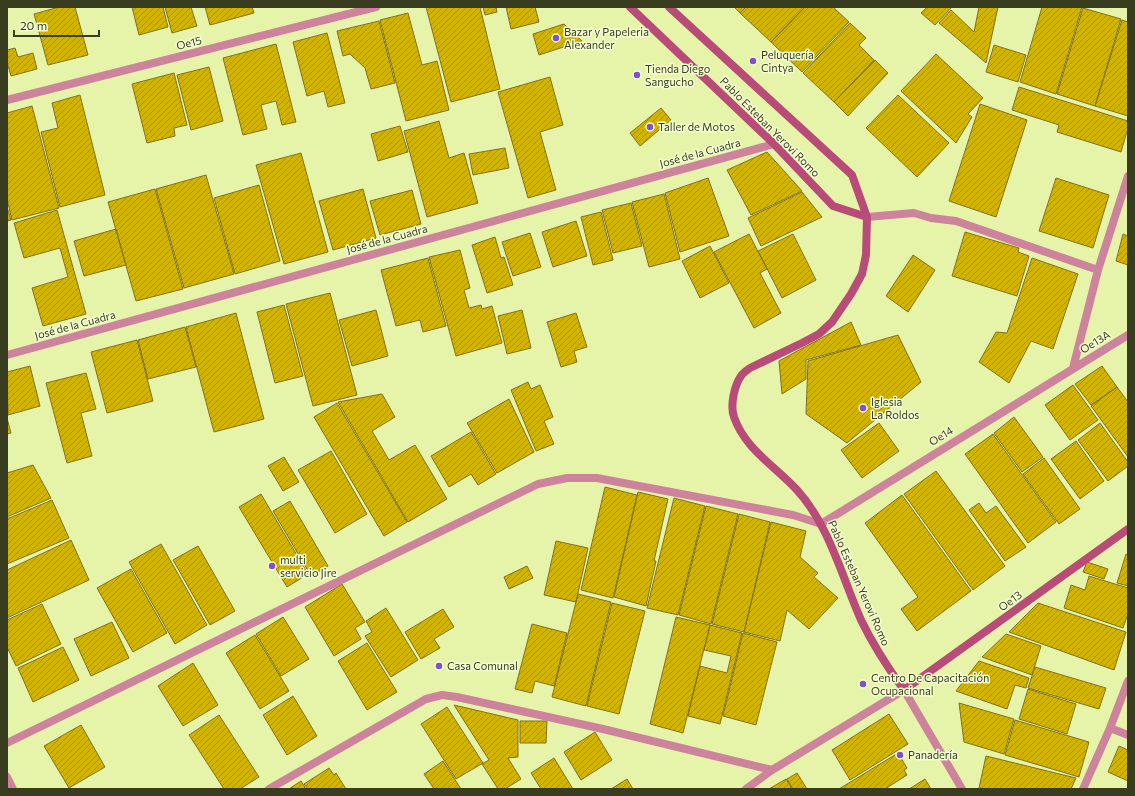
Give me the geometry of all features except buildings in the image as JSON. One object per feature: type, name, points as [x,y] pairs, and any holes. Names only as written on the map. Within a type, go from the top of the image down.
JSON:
[{"type":"main road","name":"Pablo Esteban Yerovi Romo","points":[[630,7],[774,144],[832,206],[867,217]]},
{"type":"main road","name":"Pablo Esteban Yerovi Romo","points":[[669,7],[852,175],[867,217],[866,255],[862,274],[851,294],[832,322],[818,334],[750,368],[741,376],[735,390],[733,412],[734,418],[752,448],[797,491],[821,524],[862,621],[879,654],[904,690]]},
{"type":"main road","name":"Oe13","points":[[904,690],[1128,529]]},
{"type":"street","name":"Oe15","points":[[7,100],[376,7]]},
{"type":"street","name":"José de la Cuadra","points":[[7,355],[774,144]]},
{"type":"street","points":[[1073,368],[1098,270],[1128,176]]},
{"type":"street","points":[[867,217],[914,213],[931,218],[956,221],[1098,270]]},
{"type":"street","name":"Oe13A","points":[[1073,368],[1128,334]]},
{"type":"street","name":"Oe14","points":[[821,524],[1073,368]]},
{"type":"street","points":[[7,744],[538,484],[567,478],[597,478],[793,515],[821,524]]},
{"type":"street","points":[[1083,789],[1110,728],[1128,681]]},
{"type":"street","points":[[746,789],[772,770],[904,690]]},
{"type":"street","name":"Pablo Esteban Yerovi Romo","points":[[904,690],[962,789]]},
{"type":"street","points":[[269,789],[426,699],[442,695],[603,729],[772,770]]},
{"type":"street","points":[[1110,728],[1128,735]]},
{"type":"street","points":[[7,777],[13,789]]},
{"type":"place","name":"Bazar y Papeleria Alexander","points":[[556,38]]},
{"type":"place","name":"Peluquería Cintya","points":[[753,61]]},
{"type":"place","name":"Tienda Diego Sangucho","points":[[637,75]]},
{"type":"place","name":"Taller de Motos","points":[[650,127]]},
{"type":"place","name":"Iglesia La Roldos","points":[[863,408]]},
{"type":"place","name":"multi servicio Jire","points":[[272,566]]},
{"type":"place","name":"Casa Comunal","points":[[439,666]]},
{"type":"place","name":"Centro De Capacitación Ocupacional","points":[[863,684]]},
{"type":"place","name":"Panadería","points":[[900,755]]}]
